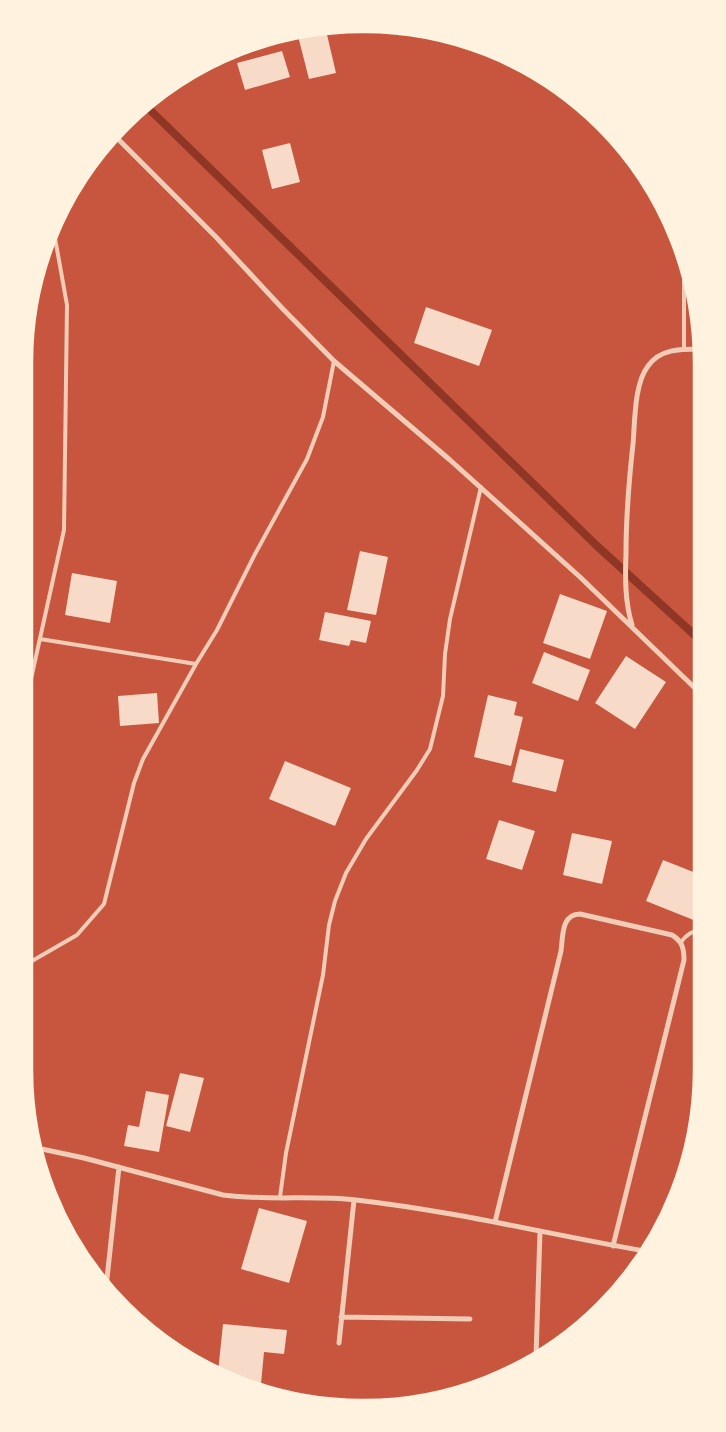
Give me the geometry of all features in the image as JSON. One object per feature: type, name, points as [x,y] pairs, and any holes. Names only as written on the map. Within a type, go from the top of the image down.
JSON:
[{"type":"street","points":[[119,140],[216,237],[334,361],[482,487],[632,626],[694,687]]},
{"type":"street","points":[[632,626],[626,593],[626,534],[637,402],[642,378],[648,366],[658,356],[670,350],[693,349]]},
{"type":"street","points":[[494,1222],[562,951],[565,924],[569,917],[574,914],[580,914],[672,935],[681,942],[684,949],[684,960],[613,1246]]},
{"type":"street","points":[[43,1149],[119,1167],[223,1195],[246,1198],[280,1197],[354,1200],[437,1211],[639,1251]]},
{"type":"street","points":[[107,1277],[119,1167]]},
{"type":"street","points":[[339,1343],[354,1200]]},
{"type":"street","points":[[536,1350],[540,1231]]},
{"type":"street","points":[[341,1317],[470,1319]]},
{"type":"lane","points":[[32,675],[64,530],[67,305],[56,242]]},
{"type":"lane","points":[[684,286],[684,349]]},
{"type":"lane","points":[[32,961],[77,935],[104,904],[134,783],[143,759],[217,630],[255,554],[307,459],[323,417],[334,361]]},
{"type":"lane","points":[[280,1197],[286,1153],[323,975],[334,901],[346,873],[366,839],[417,770],[430,748],[443,696],[444,654],[450,619],[482,487]]},
{"type":"lane","points":[[40,639],[196,664]]},
{"type":"lane","points":[[681,942],[686,935],[694,932]]},
{"type":"building","points":[[327,34],[336,73],[309,79],[299,39]]},
{"type":"building","points":[[282,51],[290,77],[245,90],[237,63]]},
{"type":"building","points":[[290,143],[300,182],[272,189],[262,150]]},
{"type":"building","points":[[426,307],[492,330],[479,366],[414,343]]},
{"type":"building","points":[[360,551],[388,557],[376,615],[347,610]]},
{"type":"building","points":[[72,573],[117,581],[110,623],[65,615]]},
{"type":"building","points":[[560,594],[607,611],[590,659],[543,643]]},
{"type":"building","points":[[325,612],[371,621],[366,643],[351,640],[349,646],[319,640]]},
{"type":"building","points":[[544,652],[590,670],[578,701],[532,683]]},
{"type":"building","points":[[626,656],[666,682],[635,729],[595,703]]},
{"type":"building","points":[[157,693],[159,723],[120,726],[118,696]]},
{"type":"building","points":[[488,695],[517,702],[514,715],[523,717],[511,766],[474,757]]},
{"type":"building","points":[[520,749],[564,760],[556,792],[512,782]]},
{"type":"building","points":[[285,761],[351,788],[335,826],[269,799]]},
{"type":"building","points":[[499,820],[535,831],[522,870],[486,859]]},
{"type":"building","points":[[572,833],[612,841],[602,884],[563,875]]},
{"type":"building","points":[[663,860],[694,872],[694,920],[646,901]]},
{"type":"building","points":[[180,1073],[204,1078],[190,1132],[166,1126]]},
{"type":"building","points":[[146,1091],[169,1095],[159,1152],[124,1146],[128,1125],[139,1127]]},
{"type":"building","points":[[259,1208],[307,1221],[289,1283],[241,1269]]},
{"type":"building","points":[[223,1324],[287,1330],[284,1354],[264,1352],[261,1383],[219,1366]]},
{"type":"waterway","points":[[151,110],[596,545],[694,635]]}]
